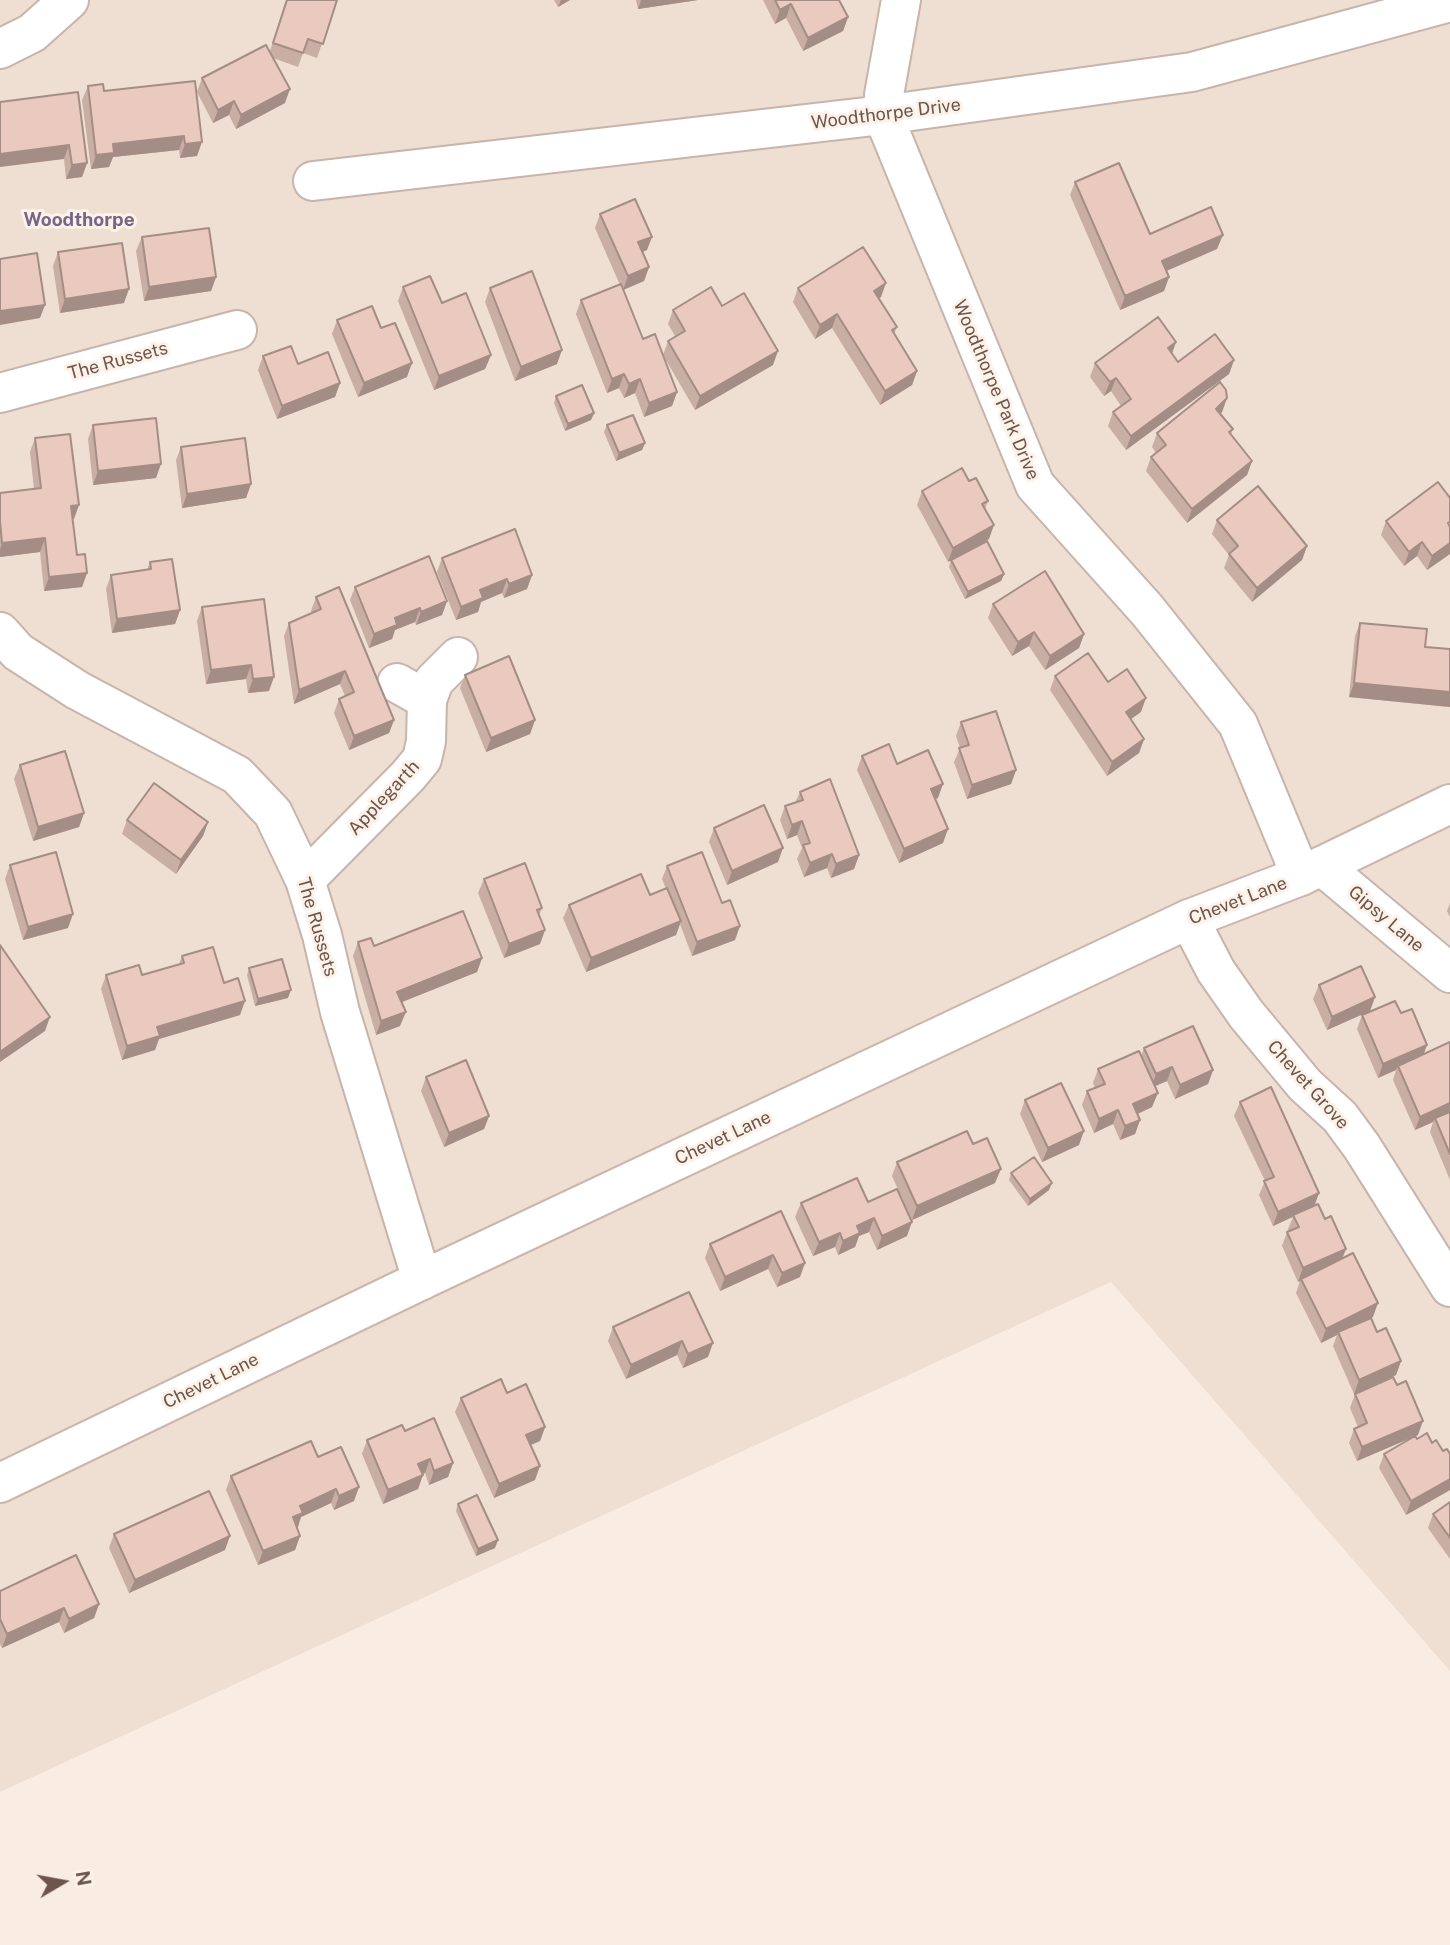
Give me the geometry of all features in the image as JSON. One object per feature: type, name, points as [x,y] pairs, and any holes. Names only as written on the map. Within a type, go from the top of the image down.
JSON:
[{"type":"street","points":[[0,49],[32,33],[69,0]]},
{"type":"street","name":"Woodthorpe Park Drive","points":[[901,0],[884,95],[883,115],[1035,485],[1147,610],[1238,724],[1312,871]]},
{"type":"street","name":"Woodthorpe Drive","points":[[313,181],[883,115],[1192,72],[1450,2]]},
{"type":"street","name":"The Russets","points":[[0,393],[237,330]]},
{"type":"street","name":"The Russets","points":[[0,632],[18,652],[77,690],[237,775],[273,813],[305,880],[322,935],[340,1012],[422,1280]]},
{"type":"street","name":"Applegarth","points":[[305,880],[408,776],[422,758],[426,741],[412,691],[434,681],[458,657]]},
{"type":"street","name":"Chevet Lane","points":[[0,1483],[422,1280],[1189,919],[1312,871],[1450,804]]},
{"type":"street","name":"Gipsy Lane","points":[[1312,871],[1450,973]]},
{"type":"street","name":"Chevet Grove","points":[[1189,919],[1216,971],[1246,1014],[1305,1085],[1340,1117],[1362,1147],[1450,1287]]},
{"type":"shaded area","points":[[0,0],[1450,0],[1450,1671],[1111,1282],[0,1792]]},
{"type":"building","points":[[287,0],[337,0],[323,44],[308,39],[303,53],[273,43]]},
{"type":"building","points":[[775,0],[839,0],[848,17],[808,38],[791,4],[780,10]]},
{"type":"building","points":[[266,45],[290,89],[241,115],[234,101],[218,110],[202,78]]},
{"type":"building","points":[[195,81],[202,142],[185,144],[184,136],[113,144],[114,153],[96,155],[88,86],[103,84],[104,91]]},
{"type":"building","points":[[78,92],[87,163],[72,165],[69,145],[0,154],[0,102]]},
{"type":"building","points":[[1119,163],[1150,234],[1211,207],[1223,235],[1162,261],[1169,277],[1125,296],[1075,182]]},
{"type":"building","points":[[635,199],[652,237],[638,242],[649,267],[628,276],[600,214]]},
{"type":"building","points":[[209,228],[216,277],[149,287],[142,237]]},
{"type":"building","points":[[122,243],[129,289],[65,299],[58,252]]},
{"type":"building","points":[[863,247],[886,283],[874,291],[897,327],[892,330],[917,371],[885,391],[837,314],[820,325],[798,288]]},
{"type":"building","points":[[37,253],[45,305],[0,311],[0,259]]},
{"type":"building","points":[[532,271],[562,350],[521,367],[490,288]]},
{"type":"building","points":[[430,276],[442,303],[466,293],[491,355],[439,376],[403,287]]},
{"type":"building","points":[[621,284],[643,339],[655,334],[677,392],[649,403],[640,379],[629,384],[624,374],[612,379],[581,300]]},
{"type":"building","points":[[711,287],[722,306],[744,293],[778,351],[700,396],[668,341],[685,331],[673,310]]},
{"type":"building","points":[[372,306],[381,328],[395,323],[412,363],[364,383],[337,320]]},
{"type":"building","points":[[1158,317],[1176,342],[1168,348],[1178,362],[1215,334],[1234,360],[1131,436],[1113,412],[1131,399],[1116,378],[1110,382],[1095,363]]},
{"type":"building","points":[[291,346],[298,364],[328,352],[340,383],[282,406],[263,356]]},
{"type":"building","points":[[1220,382],[1226,390],[1227,398],[1216,409],[1233,429],[1229,432],[1252,461],[1192,509],[1151,457],[1166,445],[1157,433]]},
{"type":"building","points":[[582,385],[594,413],[568,424],[556,396]]},
{"type":"building","points":[[633,415],[645,443],[619,453],[607,425]]},
{"type":"building","points":[[156,418],[161,464],[98,471],[93,425]]},
{"type":"building","points":[[70,434],[79,505],[71,506],[77,555],[85,554],[87,573],[49,577],[45,538],[2,543],[0,493],[41,488],[35,438]]},
{"type":"building","points":[[245,438],[251,484],[187,494],[181,447]]},
{"type":"building","points":[[962,468],[969,481],[976,478],[988,501],[982,504],[994,525],[953,548],[922,491]]},
{"type":"building","points":[[1438,482],[1450,498],[1450,543],[1432,556],[1422,542],[1409,552],[1386,521]]},
{"type":"building","points":[[1258,486],[1307,546],[1257,588],[1229,554],[1238,546],[1217,520]]},
{"type":"building","points":[[515,529],[532,575],[509,584],[507,579],[480,590],[483,598],[461,607],[442,558]]},
{"type":"building","points":[[987,541],[1004,574],[968,592],[951,560]]},
{"type":"building","points":[[429,556],[447,601],[421,612],[420,608],[395,618],[397,625],[374,634],[355,587]]},
{"type":"building","points":[[172,559],[180,610],[117,619],[111,575],[151,569],[150,562]]},
{"type":"building","points":[[1045,571],[1084,634],[1050,656],[1034,632],[1018,642],[993,604]]},
{"type":"building","points":[[339,587],[394,720],[354,736],[339,699],[354,692],[345,671],[299,690],[289,623],[321,609],[316,597]]},
{"type":"building","points":[[264,599],[274,677],[253,679],[251,665],[211,670],[202,607]]},
{"type":"building","points":[[1360,623],[1427,629],[1425,647],[1450,649],[1450,692],[1354,683]]},
{"type":"building","points":[[1088,653],[1108,682],[1127,669],[1146,698],[1126,712],[1144,739],[1112,762],[1055,676]]},
{"type":"building","points":[[509,656],[535,720],[491,738],[465,675]]},
{"type":"building","points":[[996,711],[1016,770],[972,785],[959,748],[969,745],[961,722]]},
{"type":"building","points":[[889,744],[897,764],[928,750],[943,784],[931,789],[948,829],[904,849],[862,756]]},
{"type":"building","points":[[65,751],[84,813],[38,827],[20,765]]},
{"type":"building","points":[[830,779],[859,855],[836,864],[832,854],[810,863],[803,845],[810,843],[802,821],[792,825],[785,806],[803,800],[800,792]]},
{"type":"building","points":[[154,783],[208,822],[181,860],[127,820]]},
{"type":"building","points":[[764,805],[783,848],[732,871],[714,828]]},
{"type":"building","points":[[56,852],[73,914],[28,927],[10,865]]},
{"type":"building","points":[[702,852],[722,903],[730,900],[740,926],[697,942],[667,866]]},
{"type":"building","points":[[525,863],[542,908],[537,910],[545,930],[509,944],[484,879]]},
{"type":"building","points":[[641,874],[650,895],[667,888],[681,921],[591,958],[569,905]]},
{"type":"building","points":[[463,911],[482,958],[397,992],[406,1012],[381,1021],[358,942],[371,938],[374,946]]},
{"type":"building","points":[[0,945],[50,1017],[0,1052]]},
{"type":"building","points":[[213,947],[224,983],[238,978],[245,1001],[157,1027],[160,1036],[127,1046],[106,975],[139,965],[142,975],[184,963],[182,956]]},
{"type":"building","points":[[282,959],[291,990],[258,999],[249,968]]},
{"type":"building","points":[[1361,966],[1375,997],[1332,1017],[1319,985]]},
{"type":"building","points":[[1395,1001],[1401,1013],[1412,1009],[1427,1045],[1383,1064],[1362,1015]]},
{"type":"building","points":[[1193,1026],[1213,1070],[1180,1085],[1172,1067],[1156,1074],[1144,1048]]},
{"type":"building","points":[[1450,1042],[1450,1103],[1420,1117],[1398,1066]]},
{"type":"building","points":[[1139,1051],[1158,1093],[1133,1104],[1140,1120],[1125,1126],[1118,1110],[1099,1119],[1087,1091],[1105,1084],[1098,1069]]},
{"type":"building","points":[[466,1060],[489,1116],[449,1133],[426,1077]]},
{"type":"building","points":[[1061,1083],[1084,1131],[1048,1148],[1025,1100]]},
{"type":"building","points":[[1271,1087],[1319,1193],[1278,1212],[1264,1181],[1274,1177],[1240,1102]]},
{"type":"building","points":[[1450,1112],[1450,1154],[1435,1118]]},
{"type":"building","points":[[967,1131],[973,1144],[987,1138],[1001,1169],[917,1206],[897,1162]]},
{"type":"building","points":[[1034,1157],[1052,1183],[1030,1199],[1011,1173]]},
{"type":"building","points":[[857,1178],[868,1202],[897,1189],[912,1222],[882,1236],[874,1218],[857,1226],[860,1233],[843,1241],[840,1233],[819,1242],[801,1203]]},
{"type":"building","points":[[1318,1204],[1325,1219],[1331,1216],[1346,1249],[1303,1268],[1287,1232],[1299,1227],[1293,1215]]},
{"type":"building","points":[[781,1211],[805,1263],[782,1273],[773,1255],[725,1277],[710,1244]]},
{"type":"building","points":[[1353,1253],[1378,1303],[1326,1329],[1301,1279]]},
{"type":"building","points":[[689,1292],[713,1343],[688,1354],[682,1341],[631,1365],[613,1327]]},
{"type":"building","points":[[1371,1318],[1377,1332],[1386,1328],[1401,1361],[1359,1380],[1338,1332]]},
{"type":"building","points":[[1393,1377],[1397,1385],[1406,1381],[1423,1421],[1362,1447],[1354,1429],[1367,1423],[1355,1394]]},
{"type":"building","points":[[501,1379],[507,1393],[526,1384],[545,1427],[526,1435],[540,1466],[499,1484],[461,1398]]},
{"type":"building","points":[[434,1418],[453,1463],[434,1471],[430,1459],[418,1464],[423,1475],[388,1490],[367,1440],[402,1425],[405,1431]]},
{"type":"building","points":[[1427,1433],[1432,1443],[1436,1440],[1443,1451],[1447,1449],[1450,1454],[1450,1479],[1411,1501],[1384,1454],[1415,1436],[1417,1439]]},
{"type":"building","points":[[311,1441],[318,1457],[341,1447],[359,1487],[339,1496],[336,1489],[300,1506],[303,1513],[293,1517],[300,1536],[263,1551],[231,1476]]},
{"type":"building","points":[[209,1491],[230,1536],[135,1580],[114,1534]]},
{"type":"building","points":[[477,1495],[498,1540],[478,1549],[458,1504]]},
{"type":"building","points":[[1450,1502],[1450,1538],[1433,1514]]},
{"type":"building","points":[[76,1555],[99,1604],[69,1619],[64,1608],[7,1634],[0,1619],[0,1591]]},
{"type":"district","name":"Woodthorpe","points":[[79,220]]}]
